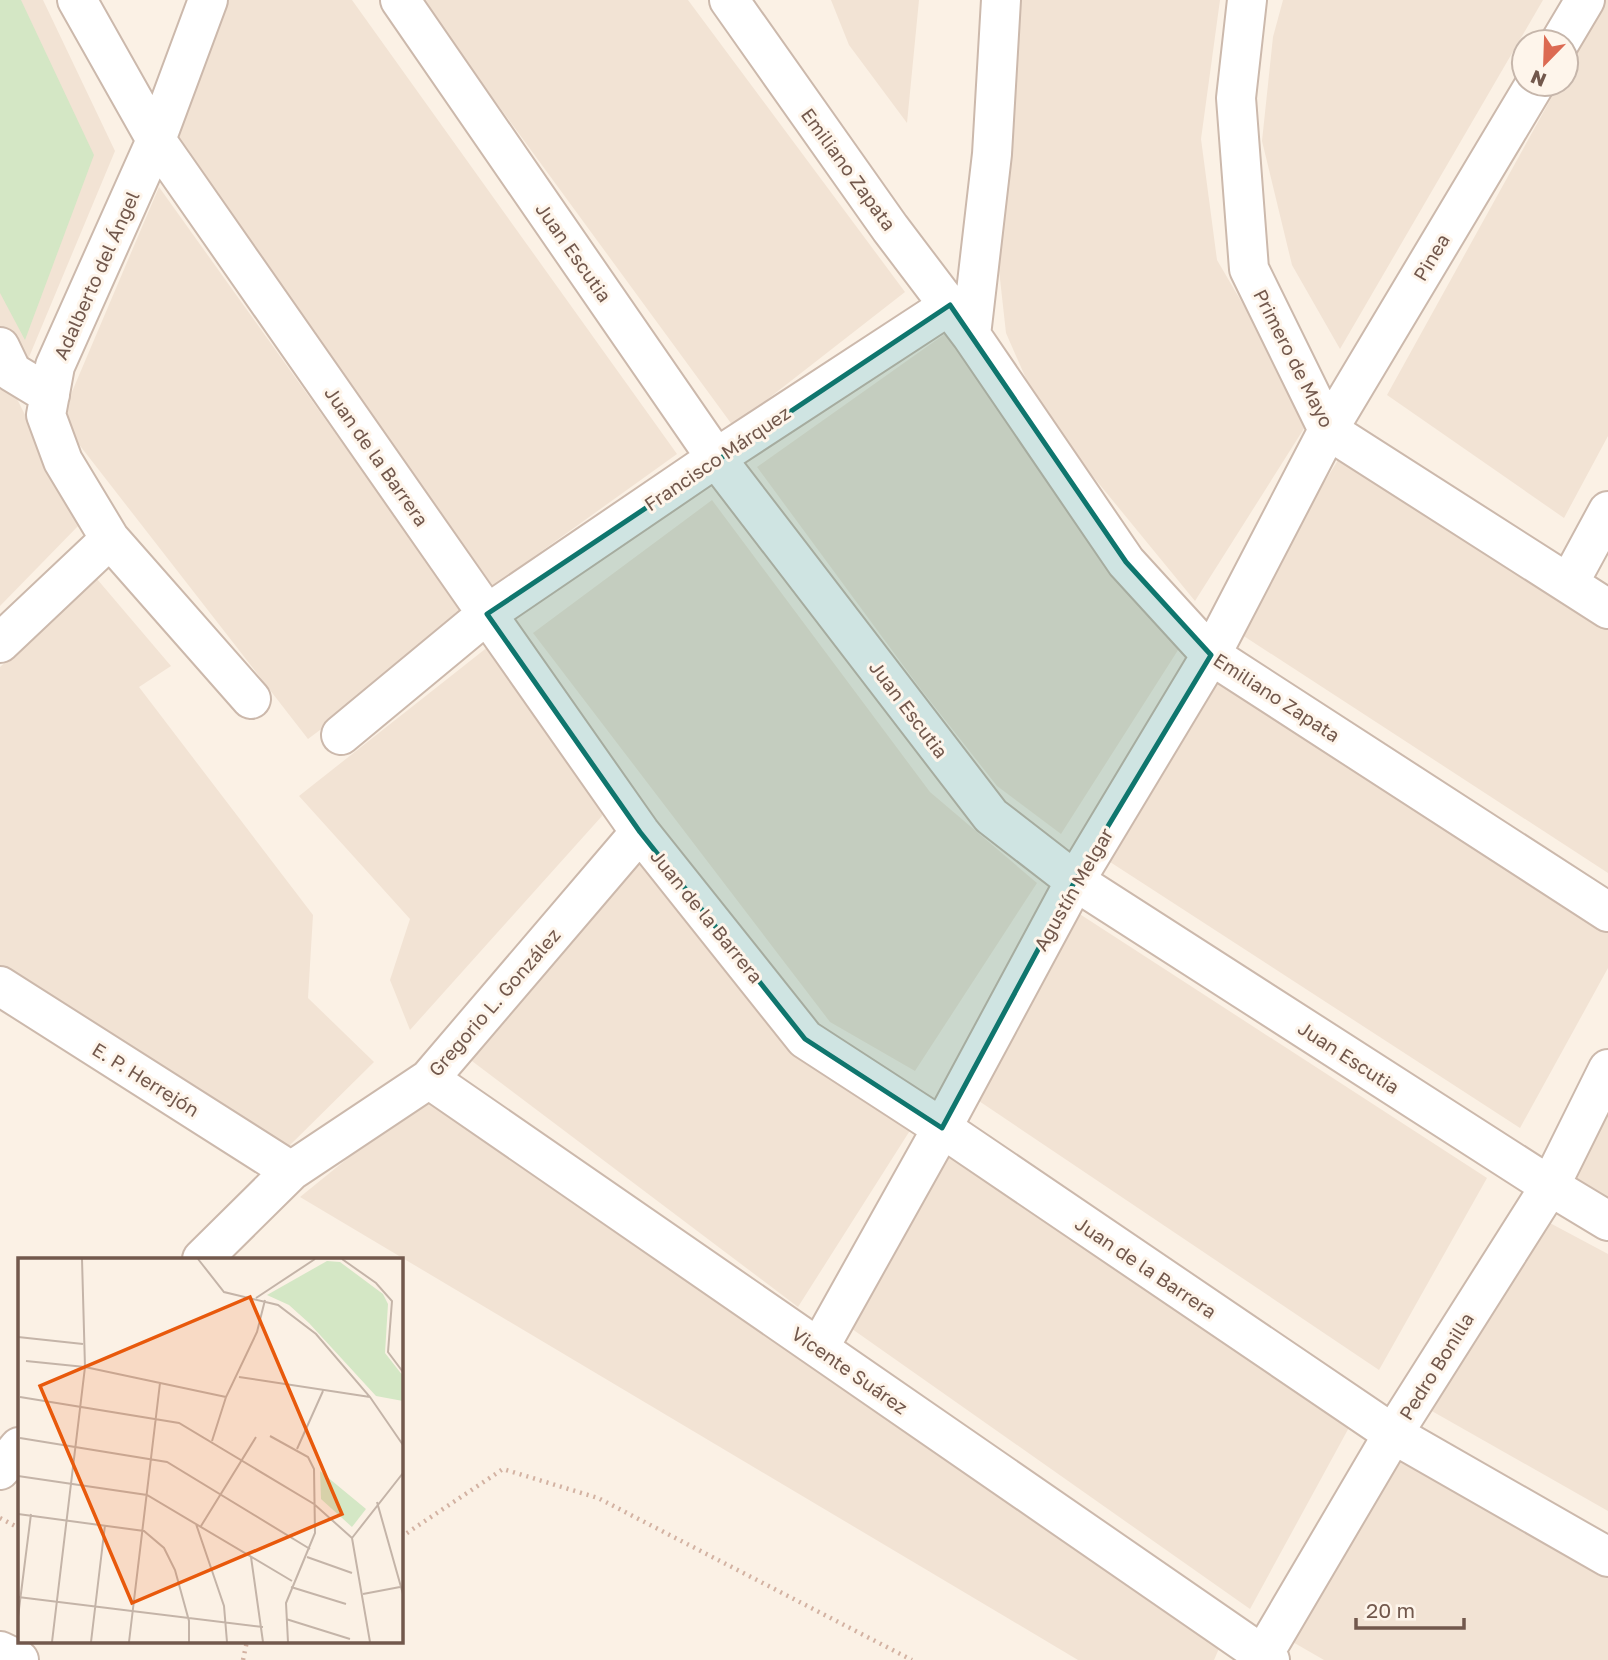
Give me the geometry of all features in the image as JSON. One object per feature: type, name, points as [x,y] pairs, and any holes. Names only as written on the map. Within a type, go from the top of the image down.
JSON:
[{"type":"street","name":"Juan de la Barrera","points":[[76,0],[156,140],[487,614],[640,832],[805,1039],[942,1128],[1393,1434],[1608,1557]]},
{"type":"street","name":"Adalberto del Ángel","points":[[208,0],[156,140],[55,366],[46,415],[64,461],[110,539],[251,699]]},
{"type":"street","name":"Juan Escutia","points":[[400,0],[716,458],[991,816],[1075,881],[1608,1221]]},
{"type":"street","name":"Emiliano Zapata","points":[[729,0],[890,228],[960,320],[1126,562],[1211,655],[1608,912]]},
{"type":"street","points":[[960,320],[992,154],[1001,0]]},
{"type":"street","name":"Primero de Mayo","points":[[1247,0],[1236,98],[1249,269],[1328,430],[1608,609]]},
{"type":"street","points":[[1568,28],[1585,0]]},
{"type":"street","name":"Pinea","points":[[1328,430],[1527,98]]},
{"type":"street","name":"Francisco Márquez","points":[[341,735],[487,614],[716,458],[960,320]]},
{"type":"street","points":[[0,347],[12,372],[50,395]]},
{"type":"street","name":"Agustín Melgar","points":[[819,1348],[942,1128],[1075,881],[1211,655],[1328,430]]},
{"type":"street","points":[[1569,583],[1608,511]]},
{"type":"street","points":[[0,643],[110,539]]},
{"type":"street","name":"Gregorio L. González","points":[[203,1258],[291,1171],[429,1079],[640,832]]},
{"type":"street","name":"E. P. Herrejón","points":[[0,986],[291,1171]]},
{"type":"street","name":"Pedro Bonilla","points":[[1264,1658],[1393,1434],[1550,1186],[1608,1069]]},
{"type":"street","name":"Vicente Suárez","points":[[429,1079],[1264,1658]]},
{"type":"street","points":[[0,1470],[18,1448]]},
{"type":"street","points":[[0,1651],[19,1660]]},
{"type":"path","points":[[402,1536],[503,1469],[598,1498],[912,1660]]},
{"type":"path","points":[[0,1518],[18,1527]]},
{"type":"path","points":[[243,1660],[247,1642]]},
{"type":"highlighted area","points":[[950,305],[1126,562],[1211,655],[1075,881],[942,1128],[805,1039],[640,832],[487,614]]},
{"type":"shaded area","points":[[0,0],[43,0],[115,151],[14,393],[80,524],[0,606]]},
{"type":"shaded area","points":[[229,0],[352,0],[677,454],[493,586],[171,130]]},
{"type":"shaded area","points":[[421,0],[688,0],[905,292],[733,426]]},
{"type":"shaded area","points":[[831,0],[919,0],[907,123],[849,45]]},
{"type":"shaded area","points":[[1020,0],[1220,0],[1201,139],[1217,260],[1310,419],[1195,601],[1041,413],[1006,333],[998,261]]},
{"type":"shaded area","points":[[1283,0],[1543,0],[1527,28],[1510,28],[1510,57],[1340,349],[1292,265],[1262,141],[1273,37]]},
{"type":"shaded area","points":[[1608,0],[1608,436],[1564,518],[1387,395],[1551,98],[1580,98],[1580,47]]},
{"type":"shaded area","points":[[159,187],[468,619],[308,739],[60,420]]},
{"type":"shaded area","points":[[949,331],[1180,647],[1061,834],[997,786],[919,687],[757,467]]},
{"type":"shaded area","points":[[1348,444],[1608,614],[1608,873],[1233,629]]},
{"type":"shaded area","points":[[712,500],[930,792],[1037,883],[915,1071],[830,1022],[533,633]]},
{"type":"shaded area","points":[[97,579],[171,666],[139,687],[313,915],[308,998],[374,1062],[285,1150],[0,970],[0,667]]},
{"type":"shaded area","points":[[489,646],[607,798],[602,816],[410,1030],[390,980],[410,919],[299,796]]},
{"type":"shaded area","points":[[1213,676],[1608,928],[1608,968],[1520,1128],[1107,860]]},
{"type":"shaded area","points":[[637,852],[802,1045],[916,1121],[798,1307],[464,1055]]},
{"type":"shaded area","points":[[1075,911],[1487,1178],[1379,1370],[973,1097]]},
{"type":"shaded area","points":[[1608,1088],[1608,1206],[1557,1177]]},
{"type":"shaded area","points":[[427,1094],[1221,1644],[1214,1660],[1078,1660],[300,1197]]},
{"type":"shaded area","points":[[945,1142],[1352,1422],[1250,1609],[845,1324]]},
{"type":"shaded area","points":[[1533,1214],[1608,1254],[1608,1511],[1423,1406]]},
{"type":"shaded area","points":[[1397,1458],[1608,1576],[1608,1660],[1324,1660],[1291,1641]]},
{"type":"green space","points":[[0,0],[21,0],[94,155],[25,340],[0,293]]}]
